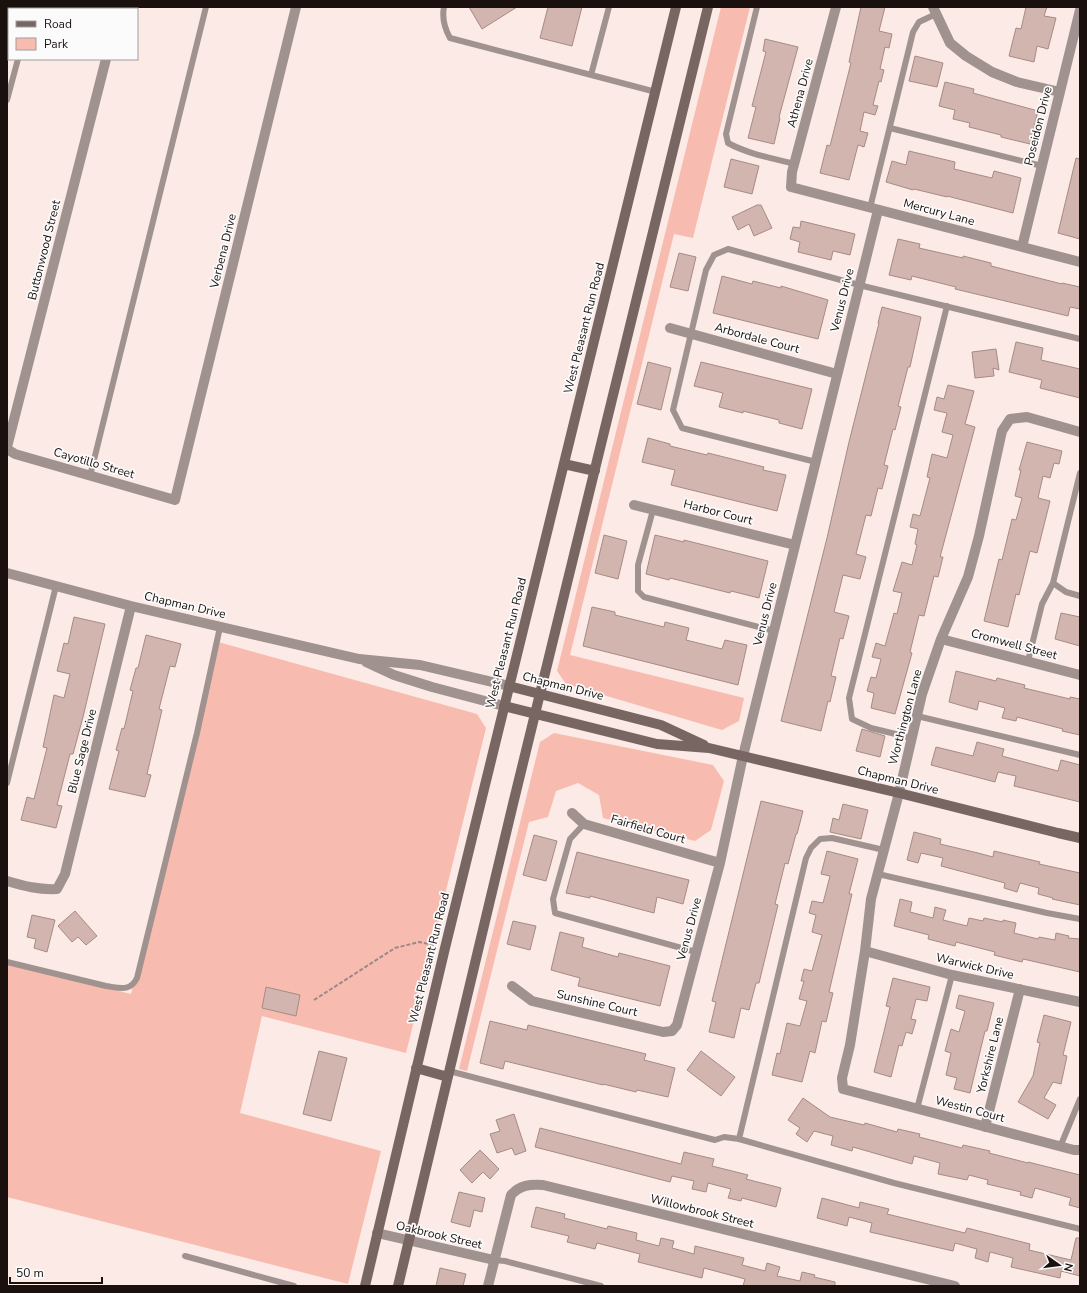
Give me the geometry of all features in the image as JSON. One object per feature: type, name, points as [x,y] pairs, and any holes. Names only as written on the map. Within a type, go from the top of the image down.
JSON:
[{"type":"main road","name":"West Pleasant Run Road","points":[[365,1286],[445,948],[676,7]]},
{"type":"main road","points":[[398,1286],[540,694],[708,7]]},
{"type":"main road","points":[[564,464],[595,471]]},
{"type":"main road","name":"Chapman Drive","points":[[509,686],[661,725],[709,748]]},
{"type":"main road","name":"Chapman Drive","points":[[504,706],[535,715],[657,744],[709,748],[744,756],[1080,838]]},
{"type":"main road","points":[[416,1068],[449,1074]]},
{"type":"street","name":"Verbena Drive","points":[[175,500],[296,7]]},
{"type":"street","name":"Athena Drive","points":[[791,187],[794,164],[836,7]]},
{"type":"street","points":[[934,10],[950,43],[966,56],[992,72],[1017,82],[1060,92]]},
{"type":"street","name":"Poseidon Drive","points":[[1022,247],[1080,10]]},
{"type":"street","name":"Buttonwood Street","points":[[7,448],[106,60]]},
{"type":"street","name":"Mercury Lane","points":[[791,187],[1080,262]]},
{"type":"street","name":"Venus Drive","points":[[677,1025],[720,863],[774,631],[859,284],[874,209]]},
{"type":"street","name":"Arbordale Court","points":[[670,328],[837,374]]},
{"type":"street","name":"Worthington Lane","points":[[853,1092],[842,1089],[842,1078],[850,1045],[865,951],[871,899],[899,793],[922,694],[941,639],[968,577],[979,536],[1002,431],[1010,419],[1027,417],[1080,432]]},
{"type":"street","name":"Cayotillo Street","points":[[7,448],[16,454],[175,500]]},
{"type":"street","name":"Harbor Court","points":[[634,505],[795,545]]},
{"type":"street","name":"Chapman Drive","points":[[7,573],[131,606],[358,659],[420,665],[509,686]]},
{"type":"street","name":"Blue Sage Drive","points":[[7,882],[44,890],[57,889],[65,874],[131,606]]},
{"type":"street","name":"Cromwell Street","points":[[941,639],[1080,675]]},
{"type":"street","name":"Chapman Drive","points":[[358,659],[402,678],[504,706]]},
{"type":"street","name":"Fairfield Court","points":[[572,813],[584,824],[720,863]]},
{"type":"street","name":"Warwick Drive","points":[[865,951],[952,975],[1080,1002]]},
{"type":"street","name":"Sunshine Court","points":[[512,986],[532,1001],[578,1012],[663,1032],[672,1031],[677,1025]]},
{"type":"street","name":"Yorkshire Lane","points":[[985,1127],[1020,989]]},
{"type":"street","name":"Westin Court","points":[[853,1092],[1060,1147],[1080,1150]]},
{"type":"street","name":"Willowbrook Street","points":[[494,1260],[511,1195],[515,1190],[523,1185],[533,1184],[543,1185],[955,1286]]},
{"type":"street","name":"Oakbrook Street","points":[[377,1233],[494,1260],[488,1286]]},
{"type":"lane","points":[[90,476],[206,7]]},
{"type":"lane","points":[[444,7],[445,30],[450,38],[656,92]]},
{"type":"lane","points":[[591,75],[609,7]]},
{"type":"lane","points":[[757,7],[726,134],[728,143],[736,148],[757,155],[794,164]]},
{"type":"lane","points":[[874,209],[890,128],[913,32],[919,22],[934,10]]},
{"type":"lane","points":[[7,100],[18,60]]},
{"type":"lane","points":[[890,128],[1042,166]]},
{"type":"lane","points":[[816,462],[682,428],[673,410],[706,270],[714,255],[728,249],[859,284],[1080,339]]},
{"type":"lane","points":[[912,738],[870,728],[852,719],[849,698],[947,306]]},
{"type":"lane","points":[[1028,662],[1042,604],[1052,583],[1080,473]]},
{"type":"lane","points":[[653,510],[638,565],[638,591],[644,597],[774,631]]},
{"type":"lane","points":[[1052,583],[1066,592],[1080,596]]},
{"type":"lane","points":[[7,783],[56,586]]},
{"type":"lane","points":[[7,962],[106,986],[129,988],[134,984],[137,978],[197,733],[220,627]]},
{"type":"lane","points":[[917,716],[1080,755]]},
{"type":"lane","points":[[584,824],[570,839],[553,899],[555,913],[696,952]]},
{"type":"lane","points":[[739,1139],[806,858],[811,848],[820,839],[832,838],[884,850]]},
{"type":"lane","points":[[878,874],[1047,913],[1080,919]]},
{"type":"lane","points":[[917,1109],[952,975]]},
{"type":"lane","points":[[449,1074],[715,1140],[724,1137],[739,1139],[894,1182],[1080,1229]]},
{"type":"lane","points":[[1060,1147],[1080,1099]]},
{"type":"lane","points":[[184,1256],[294,1286]]},
{"type":"lane","points":[[494,1260],[505,1261],[601,1286]]},
{"type":"path","points":[[314,1000],[395,948],[419,942],[445,948]]},
{"type":"green space","points":[[721,7],[750,7],[693,238],[674,234],[570,655],[744,698],[739,721],[722,730],[566,684],[557,671]]},
{"type":"green space","points":[[218,642],[477,714],[486,728],[406,1053],[262,1016],[240,1113],[381,1151],[348,1284],[7,1197],[7,964],[131,994]]},
{"type":"green space","points":[[554,733],[713,765],[724,781],[711,830],[695,841],[603,818],[599,795],[578,783],[556,791],[548,817],[529,822],[467,1071],[459,1069],[540,742]]},
{"type":"building","points":[[469,7],[517,7],[482,29]]},
{"type":"building","points":[[548,7],[582,7],[572,46],[540,38]]},
{"type":"building","points":[[861,7],[885,7],[879,31],[892,34],[889,48],[885,47],[880,69],[884,70],[881,82],[879,81],[873,105],[878,106],[875,115],[864,112],[860,131],[868,133],[864,147],[858,145],[849,180],[820,173],[827,145],[830,146],[851,63],[849,62]]},
{"type":"building","points":[[1026,7],[1047,7],[1044,16],[1056,18],[1048,49],[1037,46],[1034,62],[1009,56],[1016,28],[1021,29]]},
{"type":"building","points":[[765,39],[798,47],[779,117],[774,144],[748,138],[756,107],[752,106],[766,52],[763,51]]},
{"type":"building","points":[[915,56],[943,63],[937,87],[909,81]]},
{"type":"building","points":[[945,82],[974,89],[973,93],[1038,111],[1030,144],[969,127],[970,123],[953,119],[955,110],[939,106]]},
{"type":"building","points":[[909,151],[955,162],[954,169],[992,178],[994,171],[1021,178],[1013,213],[947,196],[913,190],[886,182],[892,161],[906,165]]},
{"type":"building","points":[[1076,158],[1080,159],[1080,239],[1058,233]]},
{"type":"building","points":[[731,159],[759,166],[752,194],[724,187]]},
{"type":"building","points":[[757,205],[761,205],[772,228],[754,236],[749,224],[738,230],[732,217]]},
{"type":"building","points":[[801,221],[855,234],[850,255],[833,251],[831,260],[798,252],[800,242],[790,239],[793,227],[800,228]]},
{"type":"building","points":[[898,239],[920,244],[919,248],[963,258],[963,256],[991,263],[991,266],[1062,284],[1080,287],[1080,309],[1070,307],[1068,316],[955,289],[956,287],[912,276],[911,280],[889,275]]},
{"type":"building","points":[[679,253],[696,257],[688,291],[670,287]]},
{"type":"building","points":[[722,276],[752,284],[753,281],[781,288],[781,286],[828,300],[818,339],[713,313]]},
{"type":"building","points":[[882,307],[921,317],[910,367],[908,367],[898,406],[901,407],[895,430],[893,429],[884,465],[888,466],[882,489],[878,488],[871,516],[866,515],[856,554],[866,557],[860,579],[843,575],[834,612],[849,616],[843,639],[840,638],[831,676],[836,677],[830,702],[828,701],[821,731],[781,721],[827,538]]},
{"type":"building","points":[[1016,342],[1043,348],[1041,360],[1080,369],[1080,398],[1040,388],[1042,380],[1009,372]]},
{"type":"building","points":[[996,349],[999,370],[993,368],[994,376],[975,378],[972,352]]},
{"type":"building","points":[[648,362],[671,368],[661,410],[637,404]]},
{"type":"building","points":[[701,362],[812,389],[802,429],[779,423],[779,420],[719,407],[723,393],[694,386]]},
{"type":"building","points":[[948,385],[974,391],[965,424],[975,427],[940,557],[943,557],[938,577],[934,576],[924,616],[919,615],[910,652],[912,653],[895,714],[871,708],[874,693],[867,691],[871,677],[876,678],[881,659],[872,657],[876,643],[885,646],[894,613],[897,614],[902,593],[893,591],[902,562],[912,565],[917,545],[915,544],[918,529],[910,527],[913,514],[920,516],[930,478],[927,477],[932,454],[947,458],[953,435],[942,432],[947,413],[934,410],[937,397],[944,399]]},
{"type":"building","points":[[648,438],[670,444],[670,446],[707,455],[708,453],[764,467],[763,470],[786,475],[777,511],[671,485],[675,470],[642,462]]},
{"type":"building","points":[[1027,442],[1062,451],[1059,464],[1054,463],[1050,478],[1043,476],[1038,498],[1050,501],[1037,553],[1030,551],[1019,595],[1016,594],[1008,627],[984,621],[999,559],[1002,560],[1012,519],[1016,520],[1022,498],[1015,496],[1021,470],[1019,470]]},
{"type":"building","points":[[604,535],[627,541],[618,579],[595,573]]},
{"type":"building","points":[[655,535],[684,542],[684,540],[768,561],[759,598],[646,574]]},
{"type":"building","points":[[592,607],[615,612],[615,615],[664,627],[665,622],[689,628],[686,640],[722,649],[725,640],[747,645],[738,685],[583,646]]},
{"type":"building","points":[[1061,613],[1080,617],[1080,646],[1055,639]]},
{"type":"building","points":[[74,617],[105,624],[83,717],[73,754],[70,754],[57,805],[62,806],[56,828],[21,820],[27,797],[34,799],[47,748],[43,747],[54,695],[64,698],[70,674],[57,671],[64,643],[68,644]]},
{"type":"building","points":[[146,635],[181,644],[175,667],[170,666],[159,709],[162,710],[147,774],[151,775],[145,797],[109,789],[119,751],[116,750],[122,728],[124,729],[133,691],[130,690],[136,668],[138,668]]},
{"type":"building","points":[[956,671],[996,681],[997,678],[1025,685],[1024,688],[1070,699],[1070,697],[1080,699],[1080,735],[1017,717],[1016,721],[1002,718],[1005,708],[979,701],[977,710],[949,702]]},
{"type":"building","points":[[862,729],[885,736],[880,757],[856,751]]},
{"type":"building","points":[[977,742],[1004,749],[1002,756],[1058,771],[1061,760],[1080,765],[1080,802],[1014,786],[1016,776],[998,772],[995,782],[931,765],[936,747],[973,756]]},
{"type":"building","points":[[761,801],[803,811],[788,864],[785,863],[775,904],[778,905],[759,983],[756,983],[749,1010],[741,1008],[734,1038],[709,1032],[716,1002],[712,1001]]},
{"type":"building","points":[[843,804],[868,810],[861,839],[830,832],[833,818],[839,820]]},
{"type":"building","points":[[914,832],[941,839],[940,844],[993,857],[994,851],[1040,862],[1039,864],[1080,873],[1080,905],[1052,899],[1053,898],[1038,894],[1039,888],[1020,883],[1017,892],[1004,888],[1005,883],[941,866],[943,858],[921,853],[918,863],[907,860]]},
{"type":"building","points":[[534,835],[557,841],[546,881],[523,875]]},
{"type":"building","points":[[827,851],[858,859],[849,894],[852,894],[829,992],[833,993],[826,1022],[822,1021],[815,1053],[810,1051],[802,1082],[772,1075],[777,1053],[780,1054],[787,1023],[800,1026],[807,1001],[799,999],[804,981],[801,981],[804,969],[812,971],[822,935],[812,932],[816,915],[809,913],[812,901],[823,903],[830,876],[821,874]]},
{"type":"building","points":[[577,852],[689,880],[683,904],[657,897],[654,913],[590,896],[590,898],[566,893]]},
{"type":"building","points":[[900,899],[912,902],[910,912],[933,918],[935,907],[946,910],[943,920],[967,926],[969,918],[983,921],[984,918],[1003,922],[1003,920],[1016,923],[1014,933],[1038,939],[1039,937],[1055,940],[1056,933],[1069,936],[1068,938],[1080,939],[1080,972],[1023,959],[1022,962],[994,955],[995,952],[956,942],[955,946],[928,939],[929,935],[894,926]]},
{"type":"building","points":[[75,911],[97,936],[86,945],[78,937],[72,942],[58,926]]},
{"type":"building","points":[[32,915],[55,920],[47,952],[34,948],[36,939],[27,937]]},
{"type":"building","points":[[513,921],[536,926],[530,950],[507,944]]},
{"type":"building","points":[[560,932],[584,938],[582,947],[618,957],[619,953],[670,966],[660,1006],[578,986],[580,978],[551,970]]},
{"type":"building","points":[[893,978],[930,987],[927,1001],[916,999],[911,1019],[916,1020],[912,1034],[906,1032],[902,1046],[899,1045],[891,1077],[874,1072],[890,1007],[886,1006]]},
{"type":"building","points":[[266,987],[300,995],[296,1016],[262,1008]]},
{"type":"building","points":[[959,995],[994,1003],[987,1031],[985,1031],[970,1093],[954,1089],[957,1078],[946,1075],[951,1053],[945,1051],[951,1029],[959,1032],[965,1011],[956,1008]]},
{"type":"building","points":[[1044,1015],[1071,1022],[1063,1055],[1067,1056],[1061,1084],[1053,1082],[1044,1098],[1056,1105],[1048,1119],[1018,1102],[1033,1076],[1040,1043],[1037,1042]]},
{"type":"building","points":[[490,1021],[527,1030],[528,1025],[646,1054],[644,1060],[675,1068],[668,1097],[637,1090],[636,1092],[603,1085],[505,1061],[503,1069],[480,1063]]},
{"type":"building","points":[[319,1051],[347,1058],[331,1121],[303,1114]]},
{"type":"building","points":[[701,1051],[735,1077],[721,1096],[687,1070]]},
{"type":"building","points":[[803,1098],[830,1117],[864,1125],[865,1123],[897,1132],[898,1129],[920,1134],[919,1137],[962,1148],[963,1145],[990,1151],[989,1153],[1080,1175],[1080,1208],[1069,1205],[1071,1198],[1035,1188],[1032,1198],[1020,1195],[1021,1192],[987,1184],[988,1180],[969,1175],[967,1180],[938,1174],[940,1163],[914,1156],[912,1164],[853,1147],[852,1151],[831,1145],[833,1136],[814,1131],[807,1142],[796,1134],[800,1128],[788,1120]]},
{"type":"building","points":[[514,1114],[526,1151],[515,1155],[512,1148],[497,1153],[490,1134],[500,1131],[496,1120]]},
{"type":"building","points":[[540,1128],[681,1164],[684,1152],[714,1159],[712,1166],[748,1175],[746,1179],[781,1188],[776,1207],[742,1198],[741,1201],[728,1198],[731,1189],[708,1183],[706,1192],[692,1189],[694,1181],[672,1176],[670,1182],[535,1147]]},
{"type":"building","points":[[480,1150],[499,1169],[490,1179],[483,1172],[472,1183],[460,1170]]},
{"type":"building","points":[[459,1192],[485,1198],[482,1212],[474,1210],[470,1227],[451,1222]]},
{"type":"building","points":[[822,1198],[859,1208],[860,1202],[889,1209],[887,1214],[965,1233],[967,1228],[1030,1244],[1029,1250],[1071,1260],[1076,1238],[1080,1238],[1080,1276],[1061,1271],[1060,1278],[1011,1267],[1013,1258],[990,1252],[988,1262],[975,1258],[977,1249],[955,1243],[953,1251],[870,1232],[872,1223],[849,1217],[847,1226],[817,1218]]},
{"type":"building","points":[[536,1207],[565,1214],[564,1218],[607,1229],[608,1226],[637,1233],[636,1240],[659,1246],[661,1238],[674,1241],[672,1248],[694,1254],[695,1246],[744,1258],[742,1265],[765,1271],[767,1263],[780,1267],[777,1276],[800,1281],[802,1272],[815,1275],[814,1277],[835,1282],[835,1286],[743,1286],[745,1279],[704,1268],[702,1278],[638,1262],[640,1254],[597,1243],[595,1249],[567,1242],[569,1236],[531,1227]]},
{"type":"building","points":[[440,1268],[466,1274],[463,1286],[436,1286]]}]
